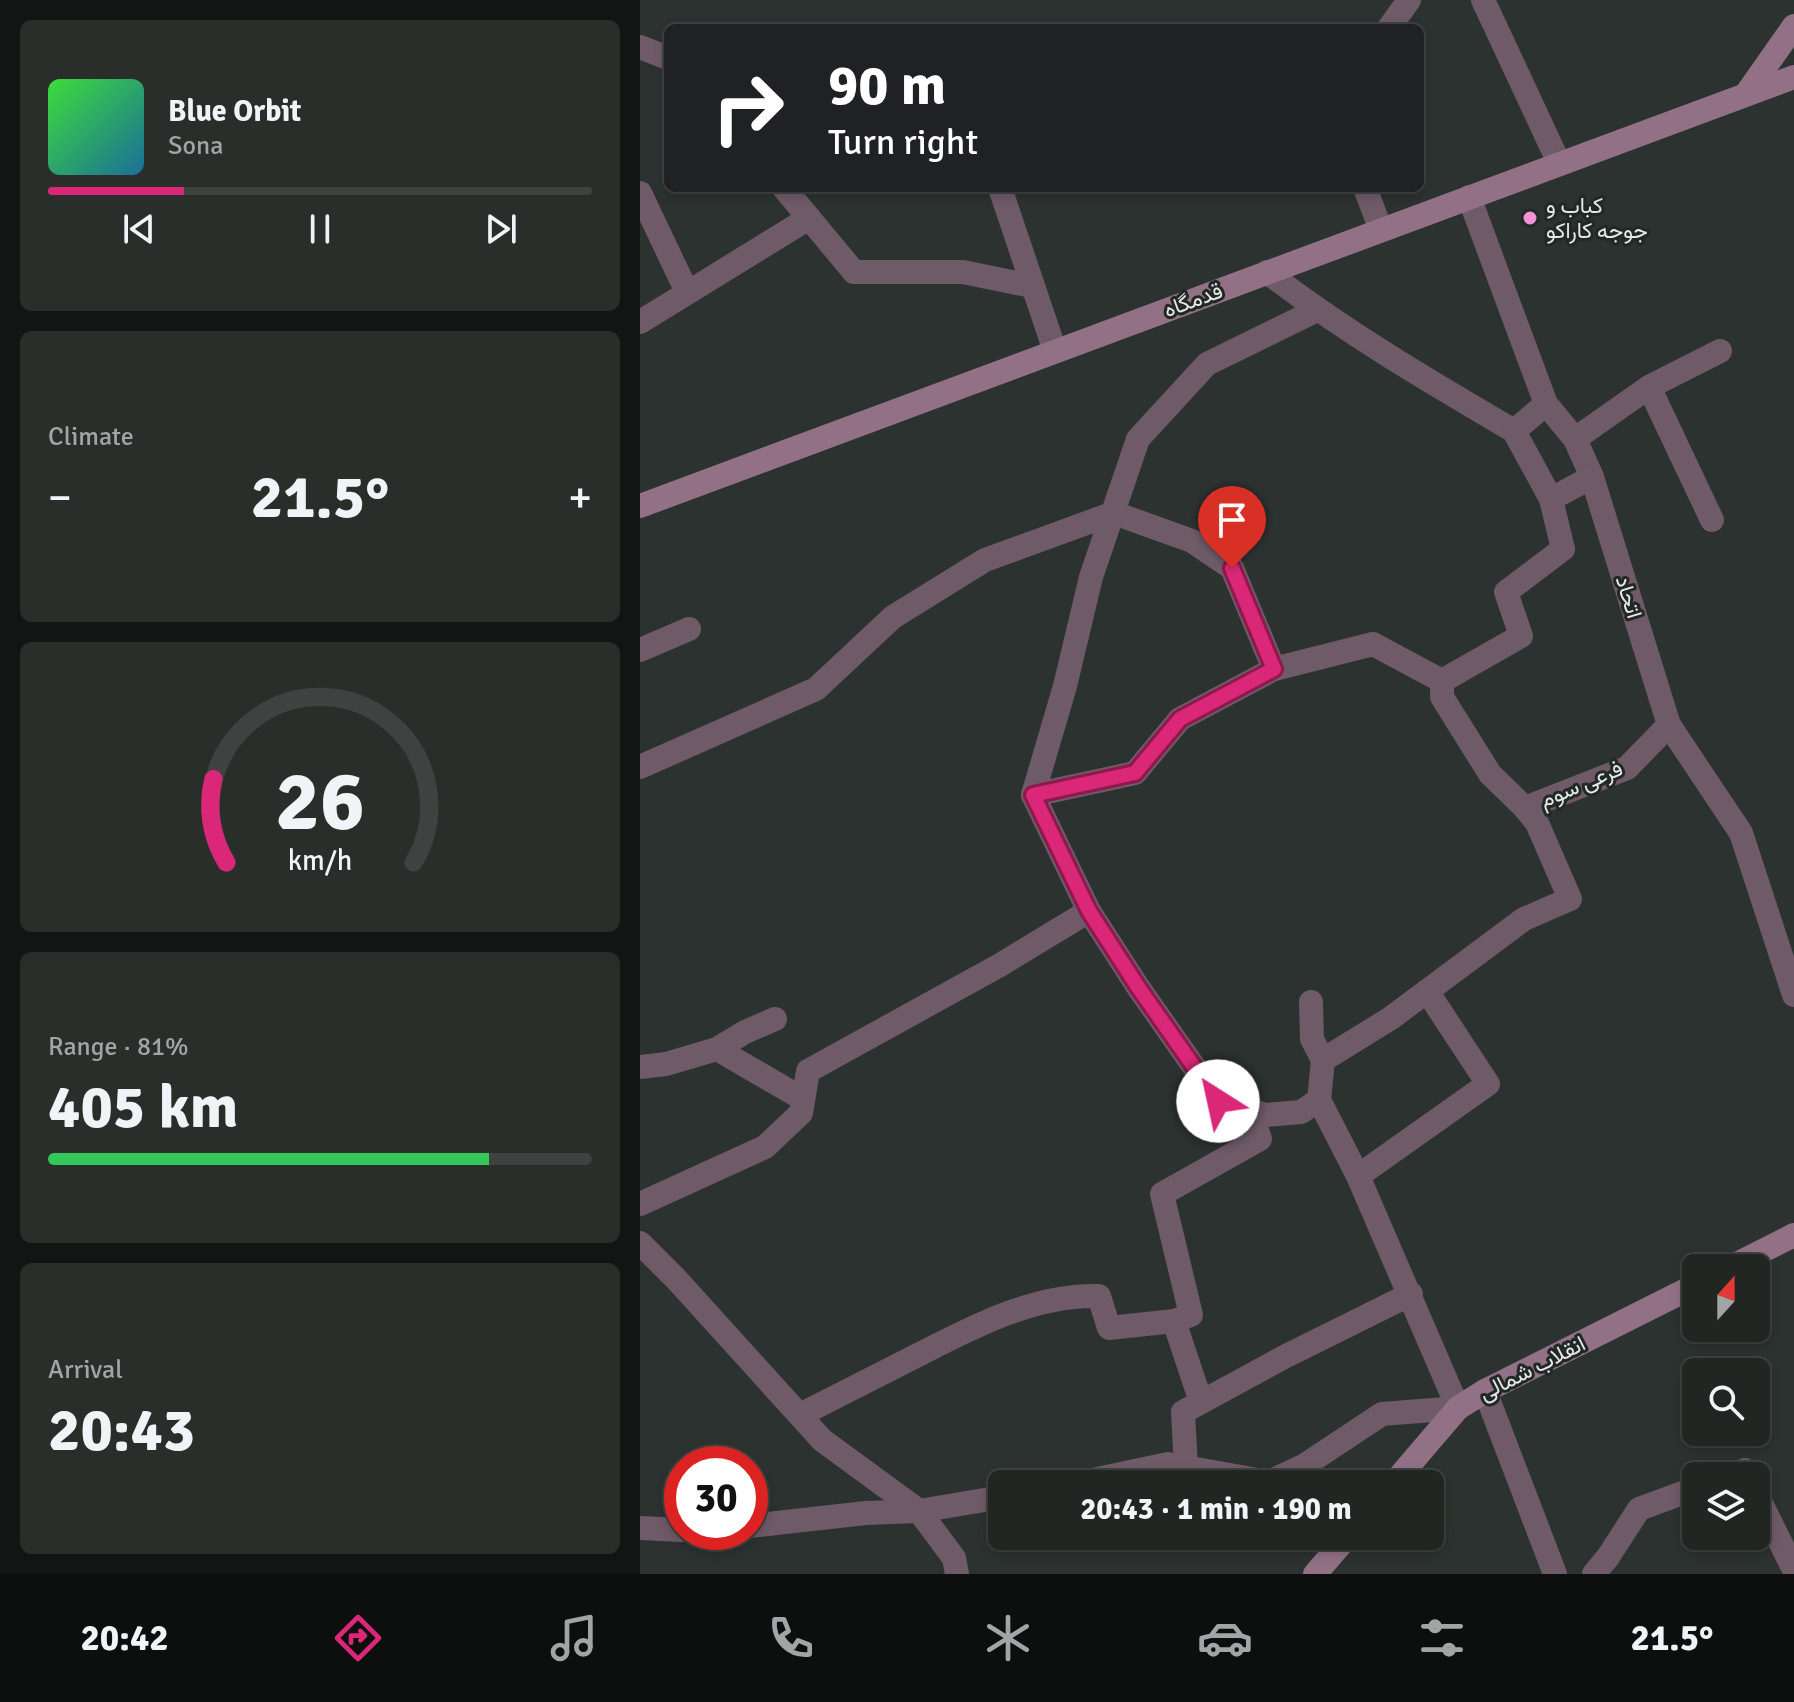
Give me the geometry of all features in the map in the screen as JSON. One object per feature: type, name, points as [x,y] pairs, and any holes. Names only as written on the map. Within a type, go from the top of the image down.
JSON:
[{"type":"main road","points":[[1747,93],[1794,26]]},
{"type":"main road","name":"قدمگاه","points":[[640,506],[1794,77]]},
{"type":"main road","points":[[1757,1254],[1794,1235]]},
{"type":"main road","name":"انقلاب شمالی","points":[[1405,1470],[1458,1408],[1485,1391],[1682,1292]]},
{"type":"main road","points":[[1315,1574],[1336,1550]]},
{"type":"street","points":[[1392,24],[1409,0]]},
{"type":"street","points":[[1483,0],[1559,163]]},
{"type":"street","points":[[640,47],[664,56]]},
{"type":"street","points":[[787,192],[854,272],[963,272],[1032,286]]},
{"type":"street","points":[[1001,192],[1055,351]]},
{"type":"street","points":[[1367,192],[1381,230]]},
{"type":"street","points":[[640,193],[687,292]]},
{"type":"street","name":"اتحاد","points":[[1469,197],[1546,404],[1575,439],[1592,477],[1669,725],[1741,833],[1789,966],[1794,995]]},
{"type":"street","points":[[640,322],[809,218]]},
{"type":"street","points":[[1267,272],[1317,310],[1408,369],[1514,431],[1551,499],[1563,549],[1506,592],[1521,636],[1442,681]]},
{"type":"street","points":[[1317,310],[1207,364],[1138,439],[1091,577],[1065,686],[1033,795],[1089,911],[1218,1101],[1266,1115],[1301,1112],[1319,1100]]},
{"type":"street","points":[[1575,439],[1649,387],[1720,351]]},
{"type":"street","points":[[1649,387],[1712,520]]},
{"type":"street","points":[[1514,431],[1546,404]]},
{"type":"street","points":[[1551,499],[1592,477]]},
{"type":"street","points":[[640,767],[816,689],[893,617],[985,560],[1114,513],[1192,541],[1232,568],[1274,669]]},
{"type":"street","points":[[640,650],[689,629]]},
{"type":"street","points":[[1033,795],[1135,773],[1180,719],[1274,669],[1373,644],[1442,681]]},
{"type":"street","points":[[1323,1060],[1391,1018],[1524,919],[1570,899],[1537,823],[1490,774],[1442,697],[1442,681]]},
{"type":"street","name":"فرعی سوم","points":[[1525,808],[1627,768],[1669,725]]},
{"type":"street","points":[[640,1204],[765,1147],[801,1113],[808,1071],[1000,965],[1089,911]]},
{"type":"street","points":[[1358,1176],[1488,1084],[1427,991]]},
{"type":"street","points":[[1140,1470],[1168,1464],[1269,1482],[1305,1465],[1382,1414],[1458,1408],[1358,1176],[1319,1100],[1323,1060],[1312,1039],[1311,1002]]},
{"type":"street","points":[[640,1067],[666,1064],[717,1049],[775,1019]]},
{"type":"street","points":[[717,1049],[803,1099]]},
{"type":"street","points":[[800,1415],[985,1321],[1050,1301],[1077,1295],[1099,1296],[1109,1328],[1174,1321],[1191,1315],[1162,1194],[1260,1139],[1250,1110]]},
{"type":"street","points":[[640,1243],[822,1440],[919,1511],[954,1558],[957,1574]]},
{"type":"street","points":[[1186,1468],[1183,1412],[1411,1294]]},
{"type":"street","points":[[1174,1321],[1201,1402]]},
{"type":"street","points":[[1485,1391],[1555,1574]]},
{"type":"street","points":[[1594,1574],[1639,1509],[1682,1493]]},
{"type":"street","points":[[768,1524],[866,1513],[919,1511],[988,1499]]},
{"type":"street","points":[[1770,1521],[1794,1570]]},
{"type":"street","points":[[640,1528],[664,1529]]},
{"type":"place","name":"کباب و جوجه کاراکو","points":[[1530,218]]},
{"type":"route","points":[[1218,1101],[1089,911],[1033,795],[1135,773],[1180,719],[1274,669],[1232,568]]}]
